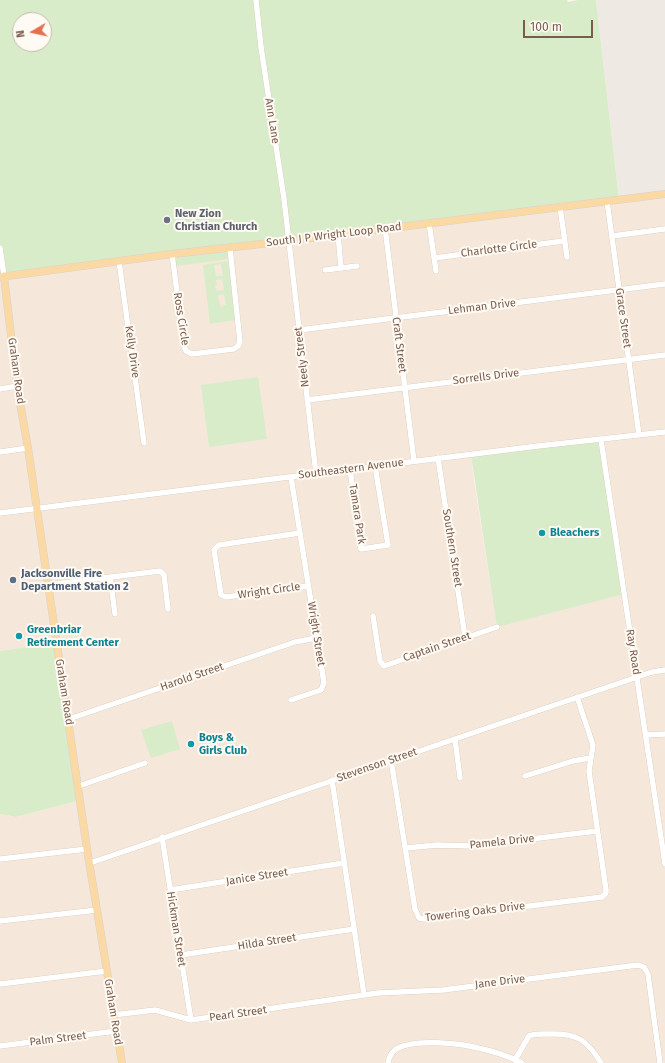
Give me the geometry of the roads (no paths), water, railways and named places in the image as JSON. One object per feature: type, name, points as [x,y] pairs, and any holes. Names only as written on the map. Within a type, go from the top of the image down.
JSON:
[{"type":"main road","name":"South J P Wright Loop Road","points":[[2,276],[665,194]]},
{"type":"main road","name":"Graham Road","points":[[2,276],[17,386],[28,448],[79,786],[87,849],[122,1063]]},
{"type":"street","name":"Ann Lane","points":[[256,0],[261,47],[284,199],[288,241]]},
{"type":"street","name":"Grace Street","points":[[607,201],[639,435]]},
{"type":"street","points":[[560,207],[567,257]]},
{"type":"street","points":[[429,223],[436,271]]},
{"type":"street","name":"Craft Street","points":[[385,228],[414,461]]},
{"type":"street","points":[[612,236],[665,229]]},
{"type":"street","points":[[338,234],[341,268]]},
{"type":"street","name":"Neely Street","points":[[288,241],[316,474]]},
{"type":"street","name":"Charlotte Circle","points":[[434,258],[564,241]]},
{"type":"street","name":"Graham Road","points":[[0,248],[2,276]]},
{"type":"street","name":"Ross Circle","points":[[172,254],[184,346],[186,351],[192,354],[234,349],[240,342],[241,338],[230,248]]},
{"type":"street","name":"Kelly Drive","points":[[119,261],[144,443]]},
{"type":"street","points":[[325,270],[358,266]]},
{"type":"street","name":"Lehman Drive","points":[[299,330],[665,284]]},
{"type":"street","name":"Sorrells Drive","points":[[307,400],[665,355]]},
{"type":"street","points":[[0,389],[17,386]]},
{"type":"street","name":"Southeastern Avenue","points":[[0,512],[438,458],[665,432]]},
{"type":"street","name":"Ray Road","points":[[601,440],[665,864]]},
{"type":"street","points":[[0,452],[28,448]]},
{"type":"street","name":"Southern Street","points":[[438,458],[465,637]]},
{"type":"street","name":"Tamara Park","points":[[350,469],[361,549],[388,545],[375,466]]},
{"type":"street","name":"Wright Street","points":[[291,477],[324,683],[321,690],[291,700]]},
{"type":"street","name":"Wright Circle","points":[[300,533],[219,545],[214,550],[221,595],[226,597],[308,586]]},
{"type":"street","points":[[48,585],[160,571],[164,575],[168,609]]},
{"type":"street","points":[[110,577],[115,614]]},
{"type":"street","name":"Captain Street","points":[[373,616],[380,659],[384,666],[497,627]]},
{"type":"street","name":"Harold Street","points":[[69,719],[295,642],[316,638]]},
{"type":"street","name":"Stevenson Street","points":[[90,863],[577,697],[652,672],[665,670]]},
{"type":"street","points":[[577,697],[593,745],[588,771],[597,831]]},
{"type":"street","points":[[646,735],[665,734]]},
{"type":"street","points":[[455,739],[460,778]]},
{"type":"street","points":[[525,776],[573,760],[590,758]]},
{"type":"street","name":"Towering Oaks Drive","points":[[391,760],[415,909],[418,917],[421,919],[602,897],[606,894],[597,831]]},
{"type":"street","points":[[79,786],[145,763]]},
{"type":"street","points":[[332,780],[364,995]]},
{"type":"street","name":"Pamela Drive","points":[[406,848],[437,845],[473,846],[597,831]]},
{"type":"street","name":"Hickman Street","points":[[162,838],[191,1020]]},
{"type":"street","points":[[0,859],[87,849]]},
{"type":"street","name":"Janice Street","points":[[170,890],[344,863]]},
{"type":"street","points":[[0,921],[97,910]]},
{"type":"street","name":"Hilda Street","points":[[181,955],[354,929]]},
{"type":"street","name":"Jane Drive","points":[[364,995],[443,990],[636,966],[644,967],[648,974],[660,1063]]},
{"type":"street","points":[[0,984],[107,971]]},
{"type":"street","name":"Pearl Street","points":[[114,1015],[155,1010],[191,1020],[364,995]]},
{"type":"street","name":"Palm Street","points":[[0,1046],[116,1032]]},
{"type":"street","points":[[515,1060],[529,1036],[532,1034],[560,1034],[574,1035],[581,1039],[601,1063]]},
{"type":"street","points":[[388,1063],[392,1053],[398,1048],[429,1043],[477,1047],[522,1063]]},
{"type":"place","name":"New Zion Christian Church","points":[[167,220]]},
{"type":"place","name":"Bleachers","points":[[542,533]]},
{"type":"place","name":"Jacksonville Fire Department Station 2","points":[[13,580]]},
{"type":"place","name":"Greenbriar Retirement Center","points":[[19,636]]},
{"type":"place","name":"Boys & Girls Club","points":[[191,744]]}]
